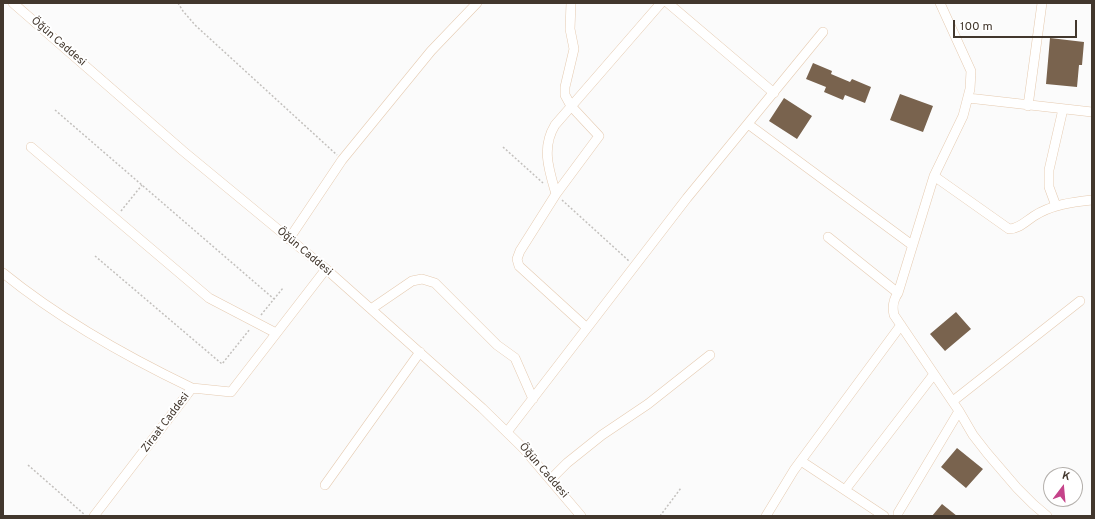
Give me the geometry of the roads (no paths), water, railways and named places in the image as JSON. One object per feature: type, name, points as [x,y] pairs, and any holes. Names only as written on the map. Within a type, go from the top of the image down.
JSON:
[{"type":"street","name":"Öğün Caddesi","points":[[13,3],[183,151],[326,269],[420,352],[507,432],[551,479],[581,516]]},
{"type":"street","points":[[289,239],[342,160],[431,51],[476,3]]},
{"type":"street","points":[[571,3],[570,29],[574,49],[564,91],[566,99],[571,106],[598,136],[556,194],[517,256],[517,263],[586,328]]},
{"type":"street","points":[[556,194],[548,168],[546,154],[551,131],[661,3]]},
{"type":"street","points":[[668,3],[774,93]]},
{"type":"street","points":[[940,3],[971,71],[968,98],[963,116],[934,176],[898,293],[894,299],[894,315],[953,401],[974,435],[1002,471],[1033,504],[1047,516]]},
{"type":"street","points":[[1028,106],[1042,3]]},
{"type":"street","points":[[507,432],[687,198],[823,32]]},
{"type":"street","points":[[968,98],[1028,106],[1092,112]]},
{"type":"street","points":[[1056,206],[1049,187],[1049,170],[1062,109]]},
{"type":"street","points":[[748,124],[912,245]]},
{"type":"street","points":[[31,147],[209,298],[276,333]]},
{"type":"street","points":[[934,176],[1009,229],[1013,229],[1038,213],[1056,206],[1092,200]]},
{"type":"street","points":[[828,237],[898,293]]},
{"type":"street","name":"Ziraat Caddesi","points":[[94,516],[192,388],[230,392],[326,269]]},
{"type":"street","points":[[3,273],[36,299],[92,335],[141,363],[192,388]]},
{"type":"street","points":[[371,309],[412,281],[422,279],[435,283],[497,345],[515,358],[532,399]]},
{"type":"street","points":[[953,401],[1080,301]]},
{"type":"street","points":[[766,516],[801,461],[901,325]]},
{"type":"street","points":[[325,484],[420,352]]},
{"type":"street","points":[[551,479],[584,448],[648,404],[710,355]]},
{"type":"street","points":[[845,490],[934,374]]},
{"type":"street","points":[[898,516],[898,513],[959,411]]},
{"type":"street","points":[[801,461],[884,516]]}]
